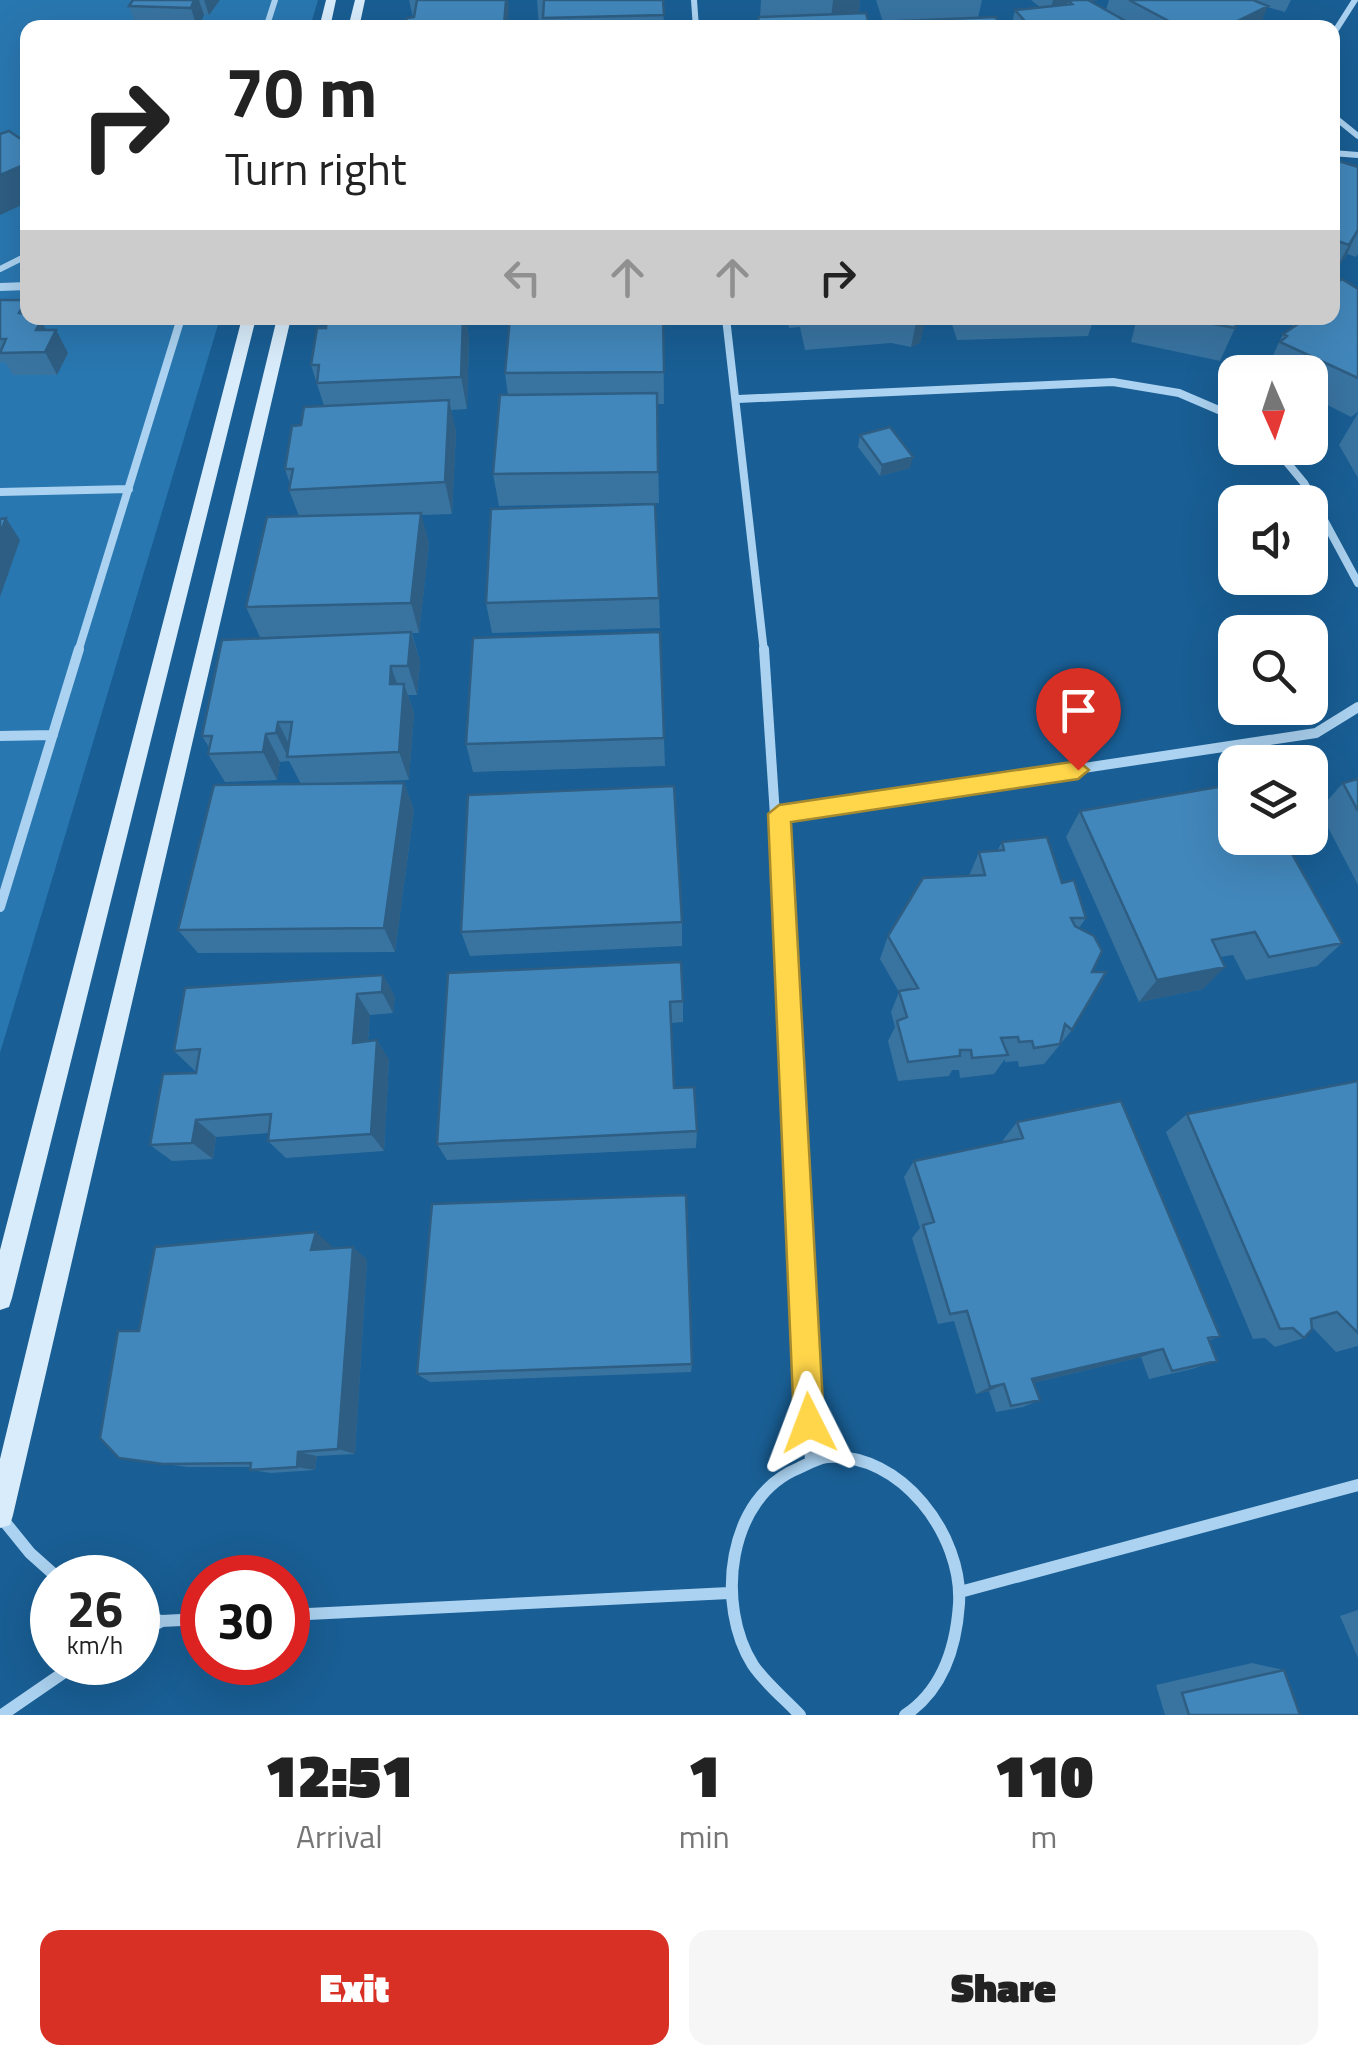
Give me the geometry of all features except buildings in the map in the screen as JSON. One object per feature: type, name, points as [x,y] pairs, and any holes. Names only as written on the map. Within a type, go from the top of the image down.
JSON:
[{"type":"street","points":[[1340,23],[1355,0]]},
{"type":"street","points":[[0,907],[179,325]]},
{"type":"street","points":[[0,1298],[247,325]]},
{"type":"street","points":[[32,1555],[0,1516],[282,325]]},
{"type":"street","points":[[727,325],[738,399],[779,814],[811,1461]]},
{"type":"street","points":[[738,399],[1112,382],[1179,393],[1218,410]]},
{"type":"street","points":[[1290,465],[1304,482],[1358,583]]},
{"type":"street","points":[[0,492],[129,489]]},
{"type":"street","points":[[779,814],[1265,742],[1316,732],[1358,707]]},
{"type":"street","points":[[0,736],[53,735]]},
{"type":"street","points":[[800,1715],[775,1697],[751,1667],[736,1631],[728,1593],[732,1555],[742,1522],[760,1494],[784,1473],[811,1461],[844,1458],[878,1466],[908,1486],[934,1514],[952,1552],[960,1592],[957,1637],[942,1678],[905,1715]]},
{"type":"street","points":[[960,1592],[1358,1486]]},
{"type":"street","points":[[310,1614],[728,1593]]},
{"type":"street","points":[[160,1621],[180,1620]]},
{"type":"street","points":[[2,1715],[46,1685]]},
{"type":"shaded area","points":[[0,0],[318,0],[312,20],[20,20],[20,325],[218,325],[0,1053]]},
{"type":"route","points":[[809,1423],[779,814],[1078,770]]}]
